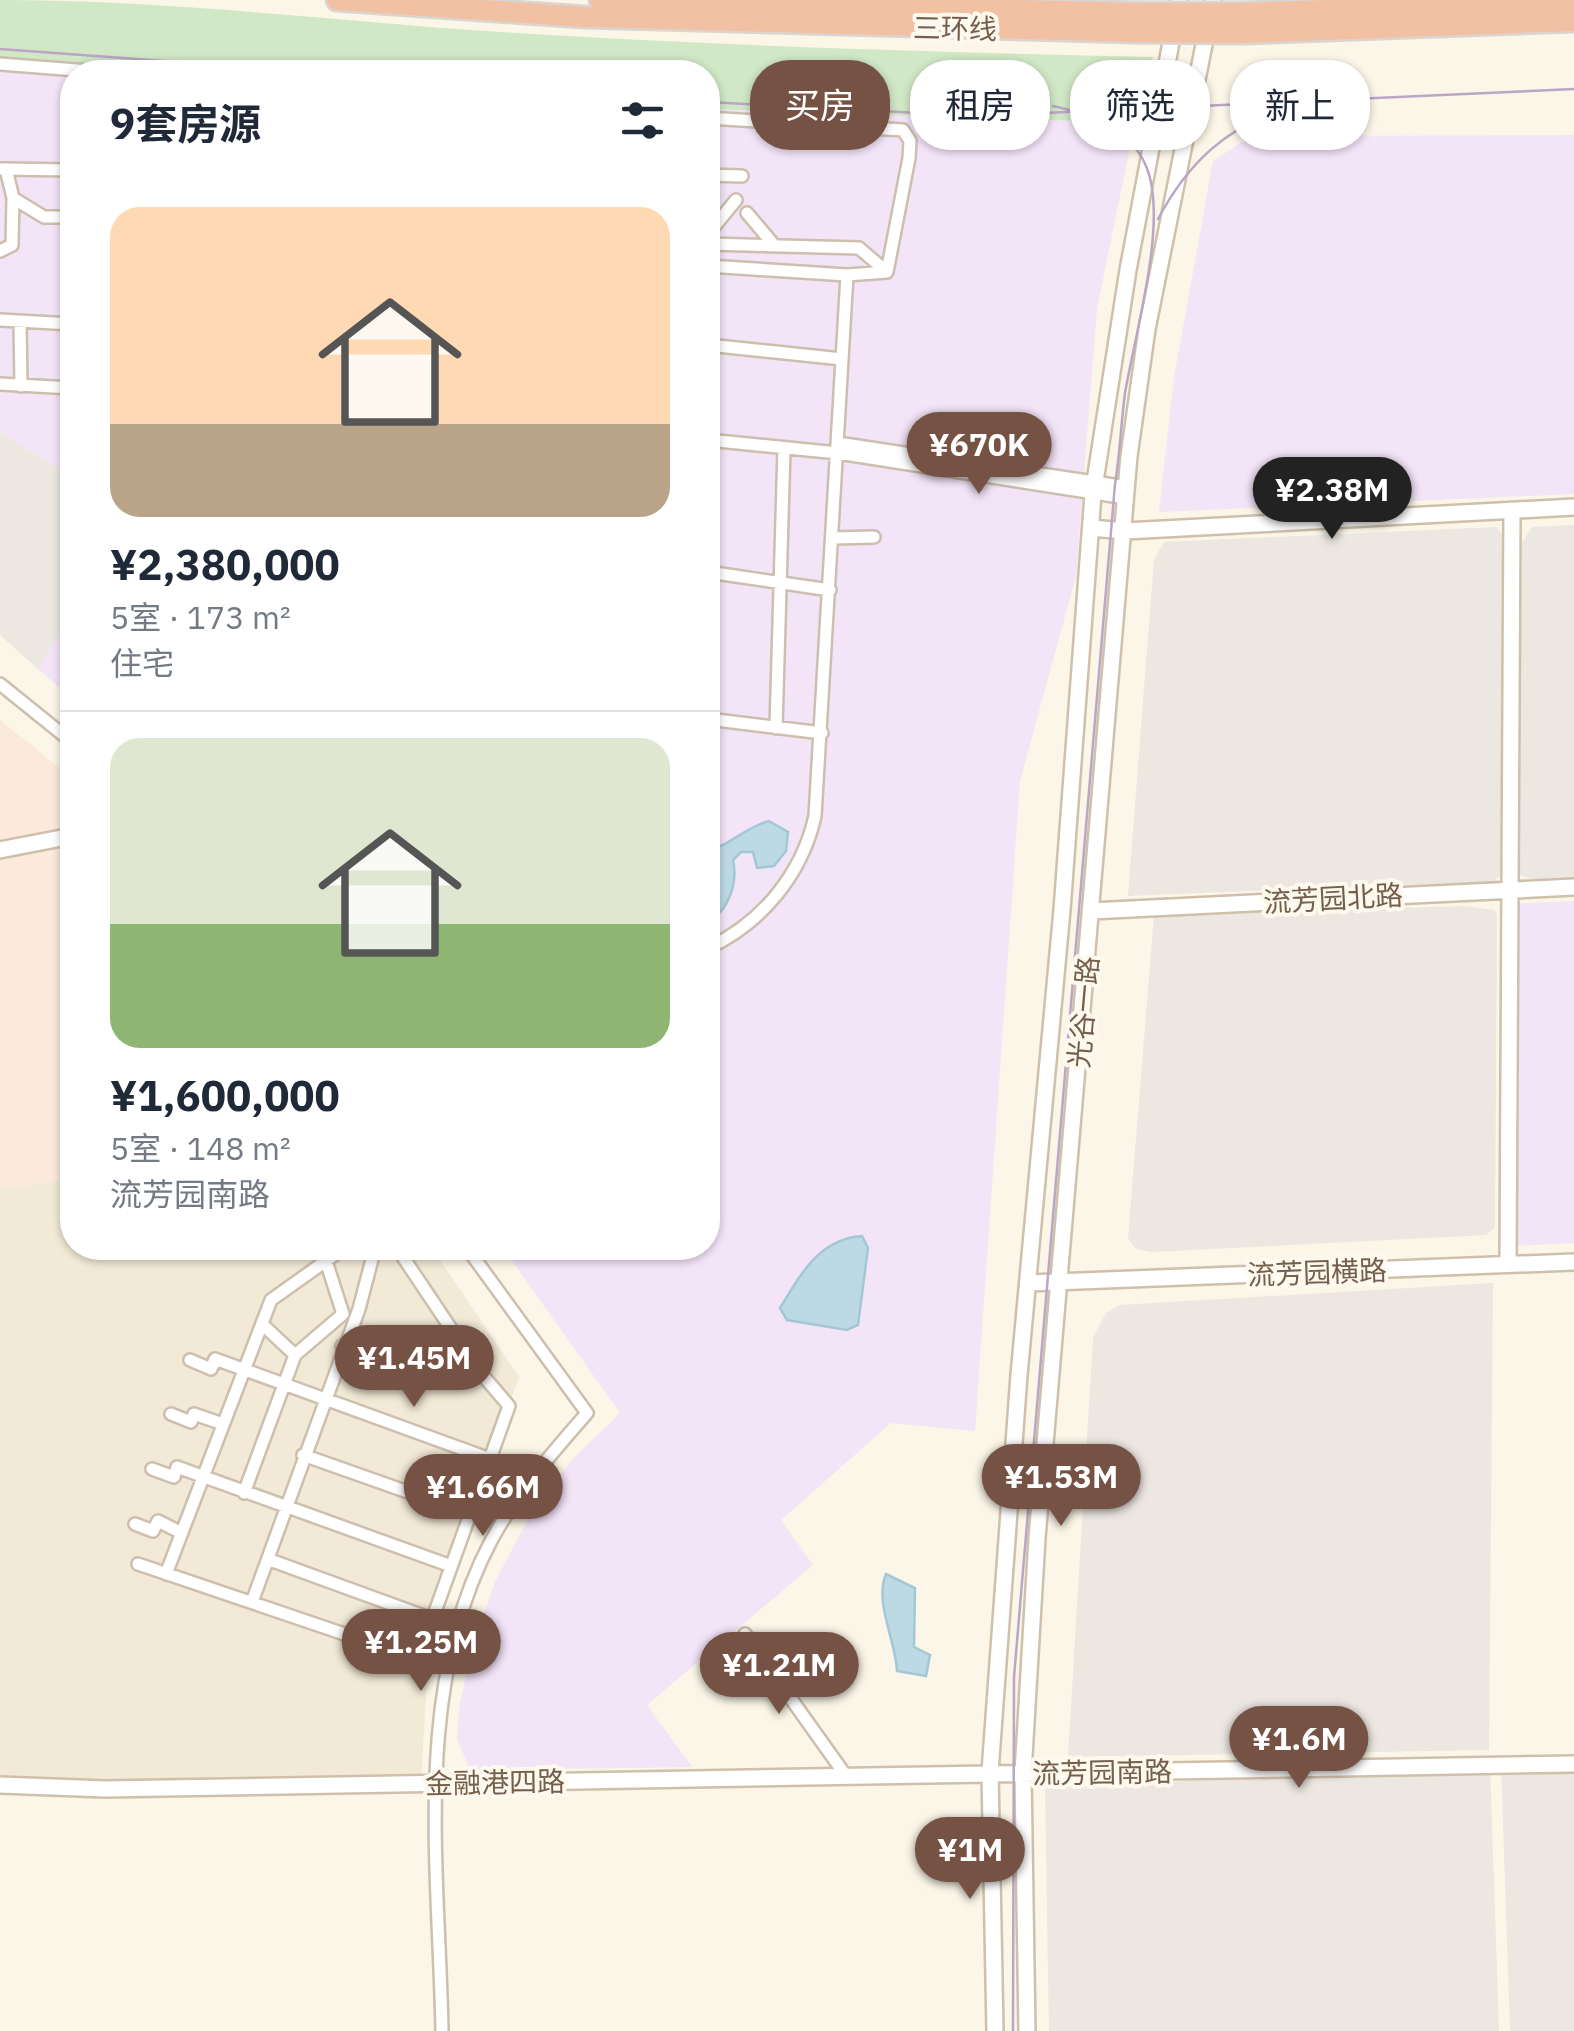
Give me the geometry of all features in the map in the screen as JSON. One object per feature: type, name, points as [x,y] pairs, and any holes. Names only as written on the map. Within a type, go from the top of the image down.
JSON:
[{"type":"highway","name":"三环线","points":[[337,0],[603,18],[1246,23],[1574,20]]},
{"type":"highway","name":"三环线","points":[[600,0],[1139,22]]},
{"type":"highway","name":"三环线","points":[[1246,23],[1574,1]]},
{"type":"main road","name":"光谷一路","points":[[995,2031],[990,1772],[1094,487],[1179,0]]},
{"type":"main road","name":"光谷一路","points":[[1027,2031],[1023,1773],[1037,1538],[1127,492],[1147,329],[1213,0]]},
{"type":"main road","points":[[1091,528],[1125,532],[1574,507]]},
{"type":"main road","points":[[1508,1264],[1512,510]]},
{"type":"main road","points":[[0,850],[60,838]]},
{"type":"main road","name":"流芳园北路","points":[[1092,911],[1574,887]]},
{"type":"main road","name":"流芳园横路","points":[[1028,1282],[1574,1262]]},
{"type":"main road","name":"流芳园南路","points":[[990,1772],[1574,1764]]},
{"type":"main road","name":"金融港四路","points":[[0,1785],[105,1789],[990,1772]]},
{"type":"street","points":[[0,64],[60,69]]},
{"type":"street","points":[[720,119],[904,130],[910,141],[909,158],[887,272]]},
{"type":"street","points":[[0,251],[12,245],[13,198],[3,169],[60,170]]},
{"type":"street","points":[[720,175],[742,176]]},
{"type":"street","points":[[13,198],[44,217],[60,217]]},
{"type":"street","points":[[720,219],[736,200]]},
{"type":"street","points":[[746,214],[774,245]]},
{"type":"street","points":[[720,244],[859,248],[887,272]]},
{"type":"street","points":[[720,267],[846,275],[887,272]]},
{"type":"street","points":[[720,940],[761,912],[798,863],[815,816],[846,275]]},
{"type":"street","points":[[0,320],[60,323]]},
{"type":"street","points":[[20,321],[21,386]]},
{"type":"street","points":[[720,346],[842,359]]},
{"type":"street","points":[[0,384],[60,388]]},
{"type":"street","points":[[720,441],[784,448],[838,448],[1127,492]]},
{"type":"street","points":[[776,728],[784,448]]},
{"type":"street","points":[[833,538],[874,538]]},
{"type":"street","points":[[720,574],[830,590]]},
{"type":"street","points":[[0,684],[60,732]]},
{"type":"street","points":[[720,721],[822,733]]},
{"type":"street","points":[[252,1602],[359,1308],[372,1260]]},
{"type":"street","points":[[138,1564],[418,1659],[509,1406],[454,1334],[405,1260]]},
{"type":"street","points":[[442,2031],[438,1728],[448,1658],[477,1570],[509,1510],[587,1413],[476,1260]]},
{"type":"street","points":[[166,1574],[271,1300],[326,1261],[343,1314],[296,1355],[244,1493]]},
{"type":"street","points":[[250,1312],[264,1318],[296,1355]]},
{"type":"street","points":[[342,1346],[429,1378],[454,1334]]},
{"type":"street","points":[[190,1360],[211,1368],[215,1358],[490,1460]]},
{"type":"street","points":[[172,1414],[191,1422],[194,1414],[224,1424]]},
{"type":"street","points":[[303,1455],[470,1514]]},
{"type":"street","points":[[152,1468],[174,1477],[178,1467],[451,1566]]},
{"type":"street","points":[[135,1524],[153,1531],[158,1521],[182,1533]]},
{"type":"street","points":[[270,1560],[432,1619]]},
{"type":"street","points":[[745,1634],[846,1776]]},
{"type":"shaded area","points":[[0,68],[60,72],[60,470],[0,432]]},
{"type":"shaded area","points":[[720,109],[750,110],[750,150],[890,150],[890,115],[910,116],[910,150],[1050,150],[1050,120],[1070,121],[1070,150],[1129,150],[1097,308],[1076,576],[1020,781],[975,1431],[891,1423],[781,1520],[813,1565],[647,1705],[692,1767],[470,1770],[457,1739],[460,1703],[473,1645],[495,1582],[532,1511],[572,1460],[620,1413],[512,1260],[720,1260]]},
{"type":"shaded area","points":[[1574,135],[1574,494],[1159,512],[1174,378],[1213,161],[1230,150],[1370,150],[1370,136]]},
{"type":"shaded area","points":[[0,432],[60,470],[60,632],[38,669],[0,635]]},
{"type":"shaded area","points":[[1574,525],[1574,880],[1536,881],[1520,875],[1521,544],[1532,527]]},
{"type":"shaded area","points":[[1496,527],[1506,538],[1503,872],[1495,881],[1128,896],[1154,560],[1164,542]]},
{"type":"shaded area","points":[[60,632],[60,688],[38,669]]},
{"type":"shaded area","points":[[0,720],[60,768],[60,1180],[0,1189]]},
{"type":"shaded area","points":[[1574,901],[1574,1243],[1512,1246],[1510,904]]},
{"type":"shaded area","points":[[1465,906],[1494,910],[1497,914],[1495,1227],[1486,1235],[1152,1252],[1136,1249],[1128,1238],[1154,915]]},
{"type":"shaded area","points":[[60,1180],[60,1260],[440,1260],[519,1377],[414,1670],[427,1676],[421,1783],[0,1785],[0,1189]]},
{"type":"shaded area","points":[[1493,1283],[1489,1750],[1068,1757],[1093,1338],[1106,1313],[1120,1305]]},
{"type":"shaded area","points":[[1501,1765],[1574,1767],[1574,2031],[1510,2031]]},
{"type":"shaded area","points":[[1490,1766],[1499,2031],[1049,2031],[1045,1788]]},
{"type":"green space","points":[[0,0],[188,7],[663,41],[1153,57],[1070,60],[1070,121],[1050,120],[1050,60],[910,60],[910,116],[890,115],[890,60],[750,60],[750,110],[720,109],[720,60],[60,60],[60,72],[0,68]]},
{"type":"water","points":[[769,821],[788,832],[786,851],[774,866],[757,868],[753,852],[741,852],[733,860],[733,886],[720,911],[720,846]]},
{"type":"water","points":[[862,1236],[868,1248],[858,1325],[847,1330],[787,1320],[780,1308],[813,1260],[834,1244]]},
{"type":"water","points":[[886,1574],[915,1588],[914,1647],[930,1655],[926,1676],[897,1671],[884,1609]]},
{"type":"tram line","points":[[0,49],[150,60]]},
{"type":"tram line","points":[[720,103],[977,116],[1574,89]]},
{"type":"tram line","points":[[1013,2031],[1014,1677],[1115,484],[1125,393],[1148,277],[1154,216],[1146,166],[1130,142],[1095,118],[1053,106]]},
{"type":"tram line","points":[[1158,219],[1183,180],[1230,135]]}]
